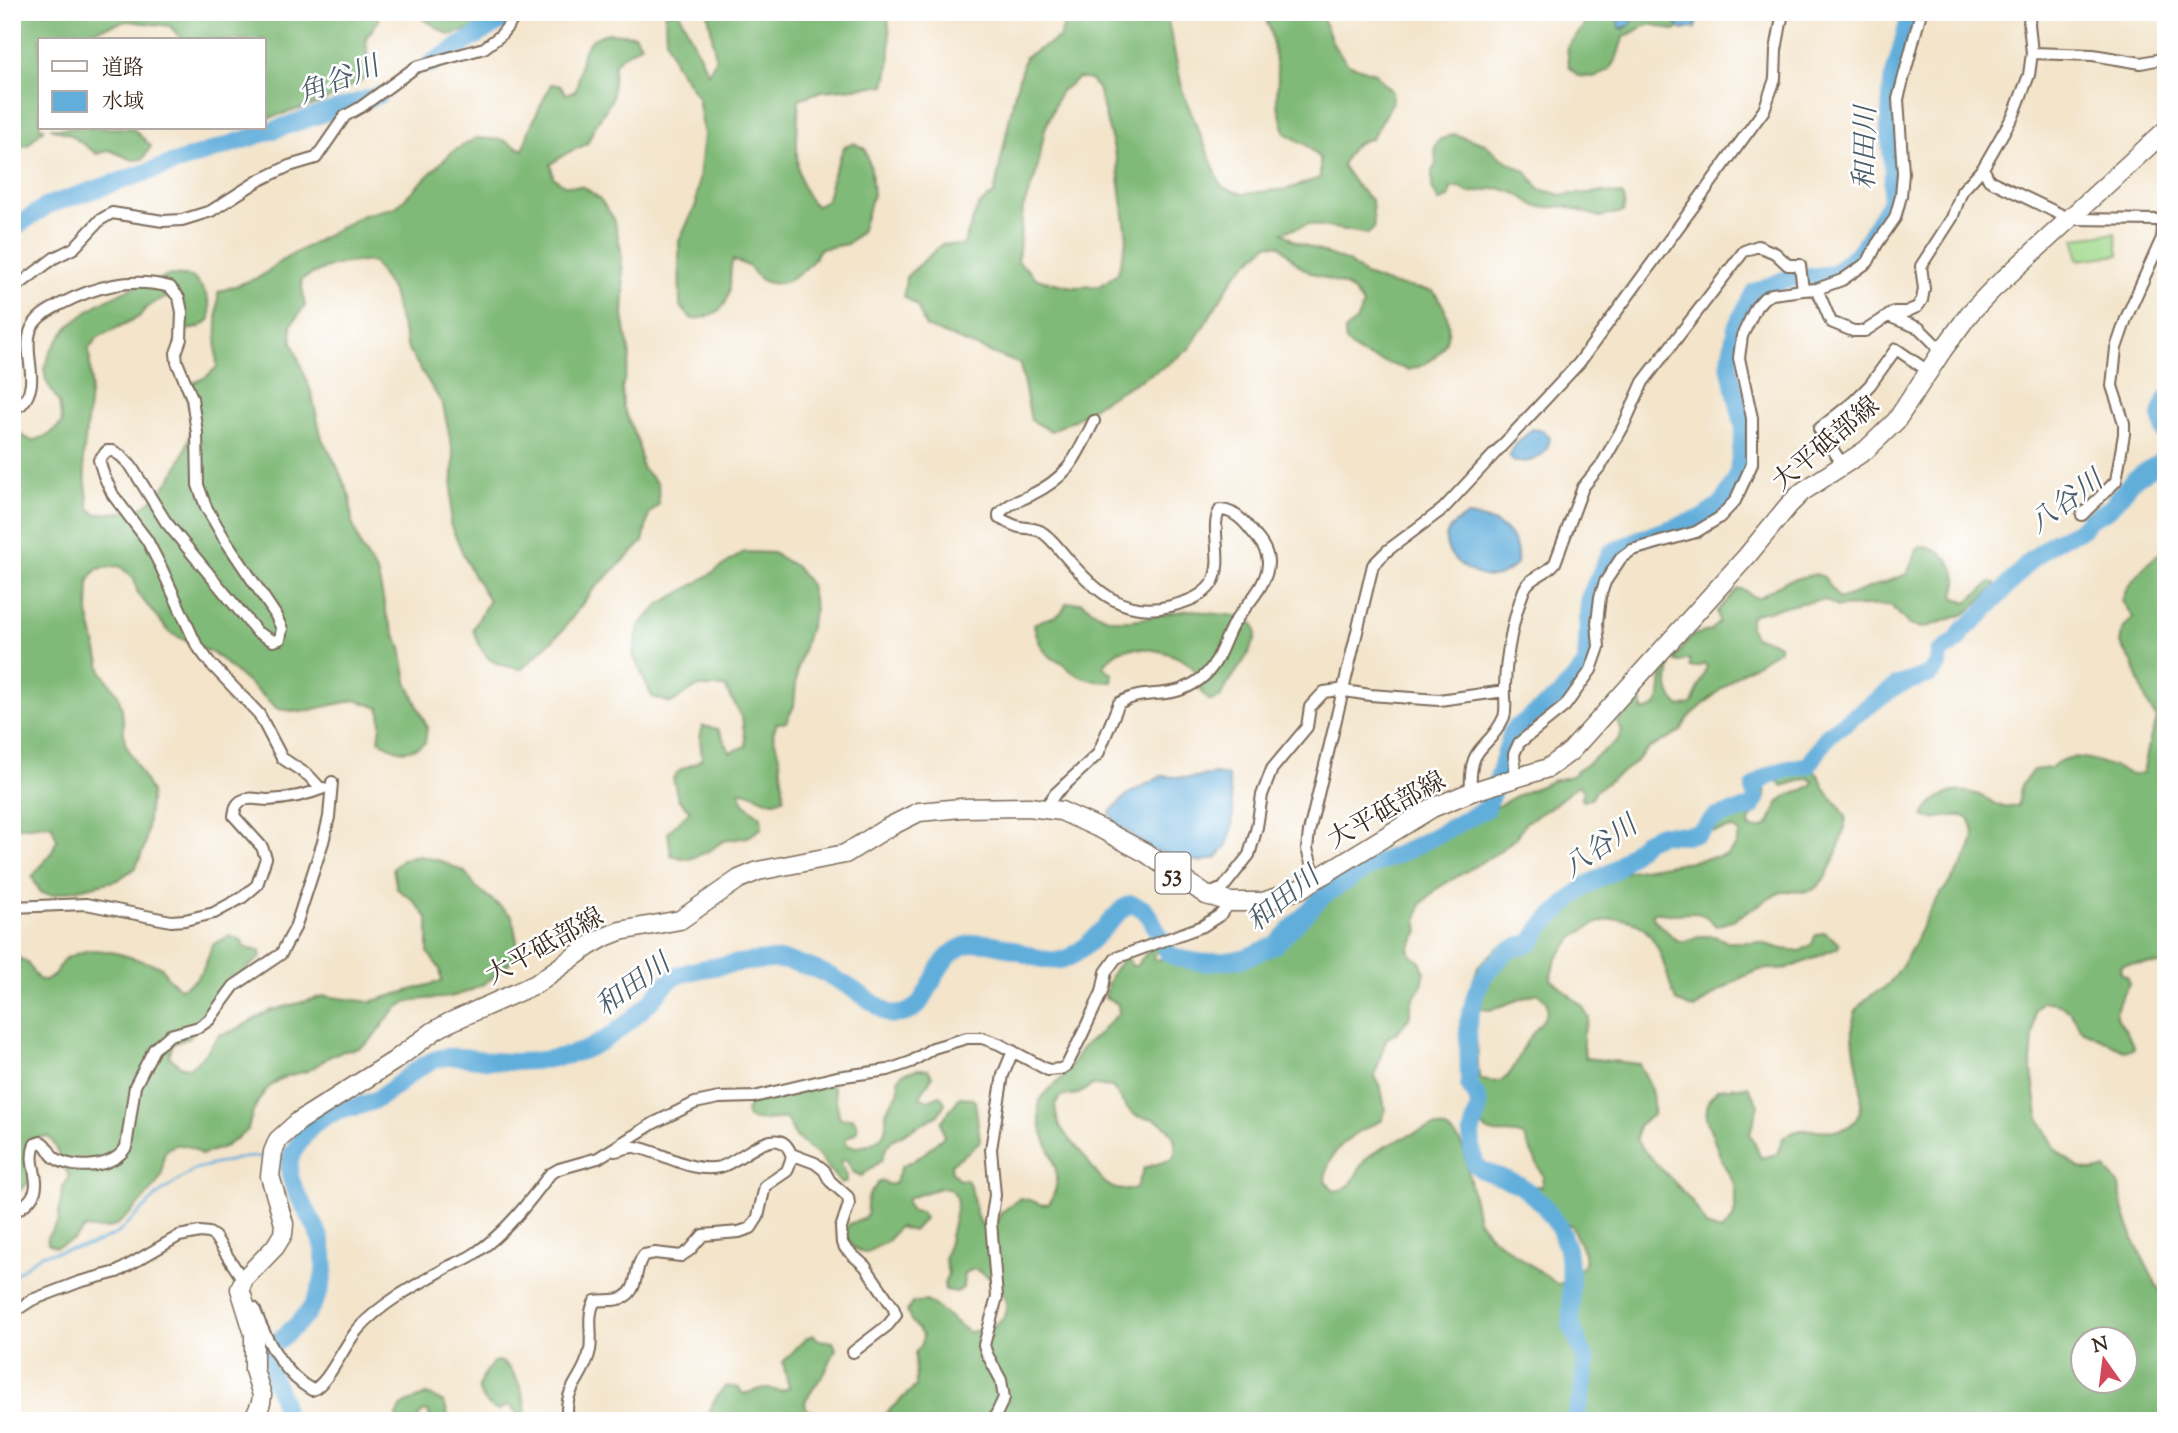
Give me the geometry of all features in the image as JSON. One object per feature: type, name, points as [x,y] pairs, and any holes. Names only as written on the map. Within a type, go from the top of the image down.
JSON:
[{"type":"main road","name":"大平砥部線","points":[[244,1279],[275,1247],[283,1234],[284,1224],[270,1176],[273,1152],[278,1140],[299,1121],[394,1062],[448,1023],[536,984],[605,937],[680,920],[740,879],[783,865],[845,854],[887,828],[919,813],[961,808],[1045,808],[1061,811],[1146,853],[1206,895],[1231,902],[1264,902],[1300,890],[1414,817],[1471,792],[1548,768],[1570,752],[1802,492],[1866,450],[1896,421],[1942,351],[1970,313],[1993,289],[2166,130]]},
{"type":"main road","points":[[244,1279],[240,1295],[254,1334],[253,1362],[262,1395],[253,1421]]},
{"type":"street","points":[[12,290],[54,258],[74,248],[100,220],[112,213],[163,221],[182,220],[211,211],[258,181],[289,166],[316,158],[345,116],[354,109],[361,107],[416,66],[484,48],[500,36],[519,12]]},
{"type":"street","points":[[1316,880],[1307,849],[1309,832],[1373,565],[1388,550],[1443,509],[1587,352],[1764,110],[1775,79],[1776,50],[1783,12]]},
{"type":"street","points":[[1516,779],[1514,754],[1519,743],[1564,706],[1591,670],[1600,647],[1597,623],[1600,597],[1605,582],[1621,558],[1632,550],[1696,532],[1719,518],[1735,500],[1752,464],[1752,418],[1739,358],[1742,336],[1756,307],[1772,294],[1817,289],[1842,280],[1868,262],[1895,218],[1903,173],[1898,99],[1921,12]]},
{"type":"street","points":[[1817,289],[1831,323],[1853,331],[1865,331],[1894,312],[1906,312],[1917,307],[1922,300],[1924,289],[1921,266],[1952,218],[1962,191],[1983,168],[2014,114],[2029,75],[2032,52],[2030,12]]},
{"type":"street","points":[[2032,52],[2093,55],[2141,63],[2166,58]]},
{"type":"street","points":[[1983,168],[1989,180],[2070,219],[2161,220],[2162,238],[2148,266],[2116,348],[2112,386],[2124,423],[2116,481],[2082,515]]},
{"type":"street","points":[[1471,792],[1473,757],[1495,732],[1505,715],[1510,637],[1524,590],[1530,580],[1546,574],[1555,563],[1583,487],[1602,464],[1623,427],[1643,382],[1744,251],[1758,246],[1776,253],[1788,265],[1800,265],[1803,290]]},
{"type":"street","points":[[12,403],[21,405],[30,391],[32,379],[29,336],[32,327],[44,313],[104,285],[131,282],[170,287],[183,312],[181,339],[176,353],[192,398],[197,433],[198,485],[206,507],[224,538],[275,614],[282,629],[280,639],[273,641],[265,638],[242,615],[166,522],[131,467],[113,451],[107,451],[99,460],[113,495],[147,540],[196,644],[210,663],[259,714],[282,758],[309,776],[321,789]]},
{"type":"street","points":[[1888,316],[1919,328],[1942,351]]},
{"type":"street","points":[[1843,465],[1819,429],[1870,385],[1896,349],[1928,371]]},
{"type":"street","points":[[1045,808],[1055,794],[1098,754],[1119,703],[1142,694],[1179,692],[1201,679],[1214,667],[1233,625],[1253,598],[1268,564],[1265,547],[1244,522],[1227,510],[1220,510],[1215,518],[1217,563],[1213,582],[1200,595],[1186,602],[1155,610],[1138,608],[1123,605],[1101,592],[1041,531],[1017,526],[999,518],[999,514],[1008,504],[1032,494],[1062,475],[1086,441],[1094,421]]},
{"type":"street","points":[[1206,895],[1223,888],[1249,855],[1262,795],[1272,769],[1307,727],[1310,707],[1324,692],[1344,691],[1439,700],[1505,691]]},
{"type":"street","points":[[12,907],[86,905],[171,921],[214,913],[243,897],[257,885],[266,858],[262,847],[234,816],[235,806],[252,798],[287,798],[321,789],[332,782],[329,817],[295,928],[281,954],[234,986],[209,1020],[199,1027],[170,1035],[153,1049],[135,1086],[123,1152],[103,1162],[77,1167],[53,1157],[47,1145],[41,1142],[35,1144],[33,1151],[37,1180],[32,1198],[12,1213]]},
{"type":"street","points":[[13,1311],[32,1300],[79,1282],[117,1272],[179,1236],[209,1233],[215,1237],[244,1279],[268,1343],[299,1381],[312,1390],[325,1381],[337,1357],[360,1326],[414,1285],[476,1253],[510,1223],[550,1174],[559,1169],[611,1151],[654,1123],[706,1100],[754,1097],[857,1073],[888,1070],[911,1062],[933,1048],[967,1038],[982,1038],[1048,1070],[1061,1069],[1067,1065],[1102,992],[1109,965],[1116,958],[1203,926],[1220,915],[1231,902]]},
{"type":"street","points":[[993,1421],[1004,1398],[1001,1380],[984,1345],[997,1297],[990,1222],[995,1195],[991,1149],[1003,1075],[1013,1051]]},
{"type":"street","points":[[568,1421],[567,1396],[579,1379],[590,1350],[591,1310],[595,1301],[619,1299],[629,1293],[643,1255],[655,1253],[681,1256],[690,1250],[702,1235],[739,1232],[751,1228],[758,1217],[765,1186],[787,1171],[791,1165],[791,1154],[787,1146],[779,1141],[770,1141],[752,1148],[734,1162],[705,1168],[632,1147],[611,1151]]},
{"type":"street","points":[[791,1154],[815,1163],[848,1197],[849,1204],[841,1228],[842,1242],[865,1266],[896,1315],[888,1325],[853,1352]]},
{"type":"green space","points":[[12,12],[375,12],[379,20],[366,38],[369,76],[320,103],[266,119],[266,38],[180,38],[170,26],[127,21],[91,31],[89,38],[38,38],[38,130],[42,130],[28,145],[14,147]]},
{"type":"green space","points":[[412,12],[496,12],[477,28],[449,35]]},
{"type":"green space","points":[[668,12],[679,12],[708,73],[716,59],[708,12],[887,12],[889,31],[890,58],[885,85],[822,91],[799,99],[798,170],[807,196],[816,206],[827,200],[833,174],[844,147],[854,143],[865,149],[871,169],[873,195],[861,232],[847,244],[820,249],[803,271],[778,283],[760,279],[749,267],[733,260],[729,293],[724,305],[710,316],[698,319],[692,319],[680,306],[679,241],[696,205],[704,135],[698,97],[675,64],[666,39],[665,15]]},
{"type":"green space","points":[[1060,12],[1166,12],[1183,93],[1222,187],[1242,194],[1288,189],[1320,178],[1320,158],[1306,145],[1285,133],[1277,102],[1278,76],[1270,29],[1262,12],[1328,12],[1322,17],[1334,46],[1348,64],[1375,73],[1392,92],[1392,103],[1371,139],[1360,142],[1353,148],[1342,165],[1355,184],[1372,201],[1374,228],[1368,234],[1309,224],[1283,232],[1294,241],[1348,262],[1365,275],[1390,284],[1433,291],[1447,315],[1447,339],[1442,349],[1434,358],[1408,370],[1358,352],[1347,342],[1345,331],[1356,321],[1363,306],[1358,297],[1345,286],[1304,269],[1280,245],[1268,244],[1236,274],[1190,348],[1167,365],[1051,431],[1031,420],[1020,364],[926,327],[917,306],[904,296],[906,277],[942,244],[963,246],[978,206],[994,194],[1025,57],[1059,38],[1064,25]],"holes":[[[1078,78],[1090,80],[1098,88],[1117,161],[1127,238],[1118,273],[1100,286],[1073,287],[1037,279],[1018,261],[1023,208],[1036,174],[1045,129],[1060,92]]]},
{"type":"green space","points":[[1588,12],[1625,12],[1618,20],[1621,29],[1625,29],[1636,16],[1662,12],[1667,19],[1673,18],[1679,28],[1675,31],[1646,25],[1623,38],[1617,57],[1609,70],[1596,77],[1578,76],[1569,66],[1567,47],[1583,27]]},
{"type":"green space","points":[[608,33],[635,35],[641,45],[621,57],[614,65],[612,99],[587,144],[551,164],[553,177],[564,185],[584,187],[600,199],[614,219],[621,250],[623,316],[630,357],[622,388],[623,407],[638,442],[642,468],[658,484],[659,504],[649,514],[643,542],[592,591],[562,631],[522,669],[489,659],[473,629],[489,600],[470,569],[450,524],[454,457],[443,405],[408,349],[391,289],[373,262],[336,265],[301,280],[305,306],[291,325],[292,342],[311,392],[322,439],[350,497],[352,522],[361,547],[378,575],[387,617],[401,648],[407,682],[427,727],[425,743],[407,750],[385,744],[379,740],[380,708],[355,700],[301,712],[278,709],[216,655],[170,633],[138,594],[134,579],[120,566],[97,569],[89,580],[88,613],[102,672],[118,695],[122,709],[125,743],[151,792],[145,846],[136,867],[118,880],[52,895],[41,893],[32,877],[51,854],[57,839],[51,824],[15,827],[12,823],[12,421],[20,434],[32,441],[49,435],[62,423],[59,403],[46,381],[44,369],[51,350],[69,326],[98,304],[124,291],[171,275],[192,277],[204,291],[209,301],[210,319],[200,327],[186,329],[175,300],[170,297],[159,300],[146,308],[139,317],[98,337],[89,348],[91,384],[83,459],[89,508],[96,514],[123,512],[143,506],[164,487],[184,453],[191,419],[184,387],[206,377],[217,367],[218,292],[260,277],[281,261],[363,215],[396,207],[452,152],[476,138],[503,140],[523,150],[530,128],[551,84],[561,86],[566,94],[576,91],[585,48],[597,37]]},
{"type":"green space","points":[[56,130],[134,130],[151,146],[143,159],[133,160],[109,150],[97,154],[69,134]]},
{"type":"green space","points":[[1454,134],[1485,144],[1500,157],[1527,172],[1539,189],[1562,195],[1602,192],[1622,195],[1625,201],[1623,212],[1600,217],[1565,206],[1535,206],[1518,194],[1499,188],[1469,193],[1459,187],[1451,188],[1449,197],[1439,202],[1432,188],[1432,172],[1436,164],[1435,147],[1439,140]]},
{"type":"green space","points":[[2115,233],[2119,255],[2078,260],[2075,238]]},
{"type":"green space","points":[[1920,546],[1926,546],[1939,552],[1953,567],[1957,580],[1954,597],[1967,602],[1991,583],[1995,583],[1995,587],[1965,614],[1923,628],[1909,625],[1891,605],[1837,607],[1825,600],[1755,614],[1750,618],[1754,637],[1776,643],[1779,650],[1735,677],[1688,718],[1681,731],[1648,749],[1632,765],[1595,791],[1591,798],[1583,801],[1581,799],[1584,792],[1578,785],[1550,808],[1526,822],[1517,837],[1497,853],[1438,888],[1421,904],[1417,919],[1419,931],[1409,948],[1411,955],[1420,962],[1425,972],[1422,985],[1412,1001],[1409,1018],[1397,1032],[1386,1039],[1380,1058],[1375,1076],[1385,1108],[1383,1120],[1344,1142],[1331,1159],[1325,1181],[1334,1191],[1347,1187],[1367,1158],[1380,1149],[1431,1128],[1447,1129],[1457,1138],[1464,1151],[1478,1220],[1492,1237],[1557,1284],[1568,1282],[1585,1263],[1584,1253],[1571,1225],[1550,1220],[1507,1182],[1512,1179],[1542,1186],[1543,1176],[1524,1136],[1491,1132],[1476,1117],[1469,1091],[1462,1039],[1465,1031],[1475,1040],[1480,1079],[1500,1081],[1512,1070],[1524,1046],[1542,1021],[1547,1004],[1537,993],[1490,1010],[1478,1008],[1471,988],[1478,966],[1500,946],[1528,941],[1534,936],[1537,927],[1565,905],[1580,888],[1592,881],[1630,871],[1727,855],[1735,847],[1740,833],[1733,828],[1714,832],[1709,829],[1713,823],[1752,810],[1758,803],[1760,789],[1765,788],[1766,798],[1749,821],[1750,828],[1758,829],[1768,825],[1780,801],[1814,782],[1809,778],[1782,786],[1775,778],[1790,771],[1809,770],[1818,775],[1827,793],[1846,817],[1835,858],[1818,886],[1808,891],[1779,893],[1741,916],[1716,926],[1705,916],[1695,913],[1653,913],[1653,918],[1675,939],[1682,942],[1699,936],[1714,936],[1728,942],[1757,942],[1800,951],[1812,944],[1815,936],[1824,932],[1839,943],[1838,948],[1787,968],[1763,969],[1751,973],[1694,1009],[1676,1001],[1660,952],[1650,935],[1630,921],[1615,919],[1600,922],[1572,940],[1554,965],[1551,979],[1583,1007],[1589,1019],[1583,1034],[1585,1058],[1639,1064],[1650,1088],[1653,1115],[1638,1126],[1636,1140],[1693,1203],[1706,1226],[1721,1231],[1735,1217],[1735,1185],[1722,1161],[1706,1118],[1708,1101],[1718,1089],[1748,1086],[1758,1105],[1750,1133],[1761,1158],[1777,1154],[1783,1138],[1792,1133],[1804,1130],[1834,1131],[1848,1127],[1860,1112],[1860,1083],[1853,1033],[1858,1008],[1887,986],[1896,974],[1929,912],[1964,862],[1973,841],[1973,828],[1965,817],[1929,818],[1923,816],[1928,808],[1940,797],[1955,792],[1972,793],[2003,807],[2018,806],[2021,786],[2033,770],[2051,768],[2059,761],[2069,758],[2091,760],[2134,775],[2143,773],[2157,720],[2148,705],[2133,664],[2120,643],[2122,631],[2133,617],[2122,601],[2134,579],[2166,548],[2166,964],[2131,963],[2120,966],[2121,973],[2128,977],[2129,984],[2117,1006],[2118,1019],[2134,1049],[2126,1051],[2080,1029],[2066,1008],[2055,1003],[2042,1002],[2035,1011],[2031,1063],[2038,1116],[2057,1151],[2079,1168],[2092,1171],[2106,1169],[2119,1186],[2133,1239],[2161,1294],[2166,1297],[2166,1421],[877,1421],[916,1386],[915,1353],[922,1344],[923,1336],[907,1311],[912,1303],[926,1301],[934,1305],[968,1332],[996,1325],[1006,1309],[1005,1301],[996,1285],[974,1269],[964,1273],[963,1288],[957,1292],[945,1290],[944,1283],[948,1274],[945,1259],[957,1205],[956,1196],[950,1188],[940,1188],[908,1198],[911,1211],[921,1212],[925,1218],[913,1231],[898,1227],[889,1240],[866,1253],[850,1243],[847,1234],[849,1224],[865,1218],[869,1196],[880,1181],[890,1185],[895,1183],[902,1166],[920,1157],[944,1136],[941,1122],[960,1097],[975,1101],[980,1141],[951,1164],[952,1172],[959,1180],[966,1179],[970,1184],[975,1211],[981,1223],[986,1227],[997,1222],[1001,1213],[1020,1198],[1042,1205],[1049,1204],[1057,1179],[1040,1119],[1040,1102],[1044,1094],[1062,1078],[1083,1047],[1119,1014],[1118,1004],[1105,997],[1112,974],[1122,961],[1128,958],[1132,966],[1136,966],[1151,948],[1157,946],[1160,949],[1154,955],[1155,960],[1166,959],[1177,966],[1186,963],[1199,969],[1224,969],[1277,948],[1320,905],[1360,876],[1428,846],[1516,796],[1571,776],[1618,740],[1622,730],[1617,723],[1632,706],[1639,687],[1643,711],[1657,704],[1663,670],[1667,664],[1670,665],[1669,693],[1680,707],[1692,704],[1707,666],[1705,664],[1690,667],[1690,659],[1680,662],[1674,661],[1675,658],[1693,635],[1710,631],[1719,622],[1717,611],[1738,589],[1743,589],[1753,597],[1760,597],[1786,581],[1816,574],[1824,577],[1839,599],[1907,574],[1916,551]],"holes":[[[1093,1085],[1112,1087],[1133,1114],[1160,1122],[1170,1131],[1175,1141],[1173,1159],[1144,1168],[1136,1189],[1117,1189],[1105,1183],[1064,1133],[1056,1113],[1055,1104],[1062,1096],[1078,1094]]]},
{"type":"green space","points":[[744,552],[773,553],[796,567],[810,585],[815,609],[797,671],[794,706],[786,722],[777,723],[773,734],[780,760],[784,797],[772,801],[739,791],[744,803],[761,817],[762,828],[748,837],[723,841],[709,851],[689,859],[671,856],[668,832],[690,811],[678,799],[673,778],[702,758],[700,738],[703,726],[718,729],[730,752],[746,746],[742,717],[725,687],[697,687],[671,703],[652,697],[633,655],[639,626],[660,604]]},
{"type":"green space","points":[[1081,602],[1103,616],[1119,620],[1193,610],[1232,615],[1253,624],[1256,630],[1255,639],[1220,698],[1210,701],[1201,690],[1191,666],[1173,655],[1149,649],[1117,652],[1103,666],[1113,675],[1112,682],[1091,680],[1072,672],[1062,662],[1046,653],[1037,637],[1034,624],[1057,615],[1066,603]]},
{"type":"green space","points":[[420,856],[441,861],[465,872],[476,887],[512,916],[519,952],[512,960],[495,976],[476,988],[455,996],[406,1003],[393,1012],[368,1043],[338,1053],[307,1071],[279,1080],[260,1098],[248,1130],[226,1146],[201,1155],[184,1145],[171,1147],[164,1156],[158,1181],[139,1204],[117,1224],[106,1229],[85,1228],[73,1240],[56,1247],[48,1243],[47,1237],[58,1222],[62,1190],[69,1176],[53,1142],[47,1136],[33,1139],[27,1150],[30,1181],[12,1197],[12,956],[26,961],[38,979],[46,981],[54,975],[64,959],[90,950],[108,951],[161,966],[168,978],[180,988],[198,977],[212,945],[229,936],[241,939],[245,948],[260,951],[261,957],[229,984],[212,1003],[189,1038],[173,1044],[169,1056],[180,1066],[189,1068],[204,1055],[219,1035],[233,1031],[270,1011],[324,996],[370,1002],[442,981],[440,969],[428,953],[428,919],[412,899],[397,889],[393,869],[402,859]]},
{"type":"green space","points":[[928,1069],[932,1076],[920,1098],[928,1100],[940,1095],[945,1103],[938,1115],[892,1140],[882,1160],[861,1176],[853,1172],[847,1160],[843,1160],[841,1163],[847,1176],[846,1182],[841,1184],[820,1157],[797,1138],[786,1119],[753,1120],[748,1118],[746,1111],[750,1103],[830,1085],[833,1087],[840,1119],[853,1118],[857,1125],[857,1132],[846,1138],[846,1144],[864,1146],[876,1141],[884,1132],[886,1112],[898,1093],[898,1080],[902,1074]]},
{"type":"green space","points":[[813,1335],[819,1340],[833,1342],[836,1349],[826,1370],[805,1401],[806,1409],[830,1421],[707,1421],[714,1402],[726,1386],[739,1388],[743,1394],[764,1388],[781,1391],[789,1388],[783,1362],[805,1339]]},
{"type":"green space","points":[[499,1361],[511,1371],[520,1387],[525,1405],[525,1421],[521,1421],[508,1405],[497,1411],[479,1393],[483,1376],[493,1362]]},
{"type":"green space","points":[[426,1395],[444,1403],[450,1421],[429,1421],[429,1413],[426,1411],[421,1413],[416,1421],[395,1421],[403,1405]]},
{"type":"water","points":[[1625,12],[1648,12],[1636,16],[1630,25],[1620,29],[1618,20]]},
{"type":"water","points":[[1662,12],[1699,12],[1695,29],[1679,28],[1673,18],[1667,19]]},
{"type":"water","points":[[1532,429],[1544,431],[1550,438],[1546,450],[1533,460],[1514,462],[1509,455],[1513,447]]},
{"type":"water","points":[[1467,516],[1487,520],[1504,529],[1515,544],[1517,564],[1492,577],[1475,573],[1458,562],[1447,547],[1446,538],[1453,525]]},
{"type":"water","points":[[1215,774],[1228,776],[1233,811],[1232,830],[1226,847],[1216,858],[1200,862],[1152,850],[1113,821],[1110,812],[1128,794],[1162,776],[1188,778]]},
{"type":"waterway","name":"角谷川","points":[[430,64],[515,12]]},
{"type":"waterway","name":"和田川","points":[[282,1421],[284,1413],[281,1396],[264,1353],[311,1309],[323,1276],[324,1255],[319,1235],[289,1172],[292,1155],[317,1122],[334,1113],[379,1098],[428,1063],[446,1057],[527,1062],[582,1051],[619,1030],[672,979],[705,968],[749,962],[786,961],[818,970],[848,986],[889,1014],[903,1014],[921,1001],[940,967],[958,949],[973,943],[988,943],[1045,960],[1059,960],[1078,952],[1123,908],[1131,904],[1142,908],[1150,917],[1168,953],[1177,958],[1205,963],[1242,959],[1275,945],[1323,896],[1369,867],[1486,809],[1512,731],[1560,695],[1586,665],[1589,598],[1610,553],[1639,539],[1702,518],[1722,504],[1737,477],[1744,428],[1729,365],[1736,327],[1754,292],[1786,279],[1834,274],[1861,250],[1891,201],[1893,171],[1889,129],[1892,82],[1911,12]]},
{"type":"waterway","name":"角谷川","points":[[12,229],[48,205],[379,95]]},
{"type":"waterway","name":"八谷川","points":[[2166,399],[2161,416],[2166,436]]},
{"type":"waterway","name":"八谷川","points":[[1574,1421],[1582,1393],[1586,1361],[1571,1324],[1571,1280],[1567,1249],[1560,1229],[1542,1203],[1520,1185],[1482,1170],[1475,1164],[1471,1134],[1479,1107],[1477,1097],[1469,1085],[1468,1023],[1476,992],[1485,974],[1507,951],[1532,942],[1542,926],[1585,886],[1615,870],[1645,841],[1661,834],[1698,833],[1714,818],[1752,807],[1756,800],[1754,788],[1760,782],[1779,772],[1809,765],[1828,735],[1896,686],[1930,674],[1938,665],[1939,653],[1958,640],[1962,631],[1979,617],[2031,560],[2054,542],[2082,529],[2089,520],[2109,509],[2133,480],[2166,458]]},
{"type":"waterway","points":[[12,1277],[40,1255],[91,1245],[118,1233],[160,1193],[195,1169],[241,1158],[267,1156]]},
{"type":"waterway","points":[[280,1157],[290,1157]]}]
